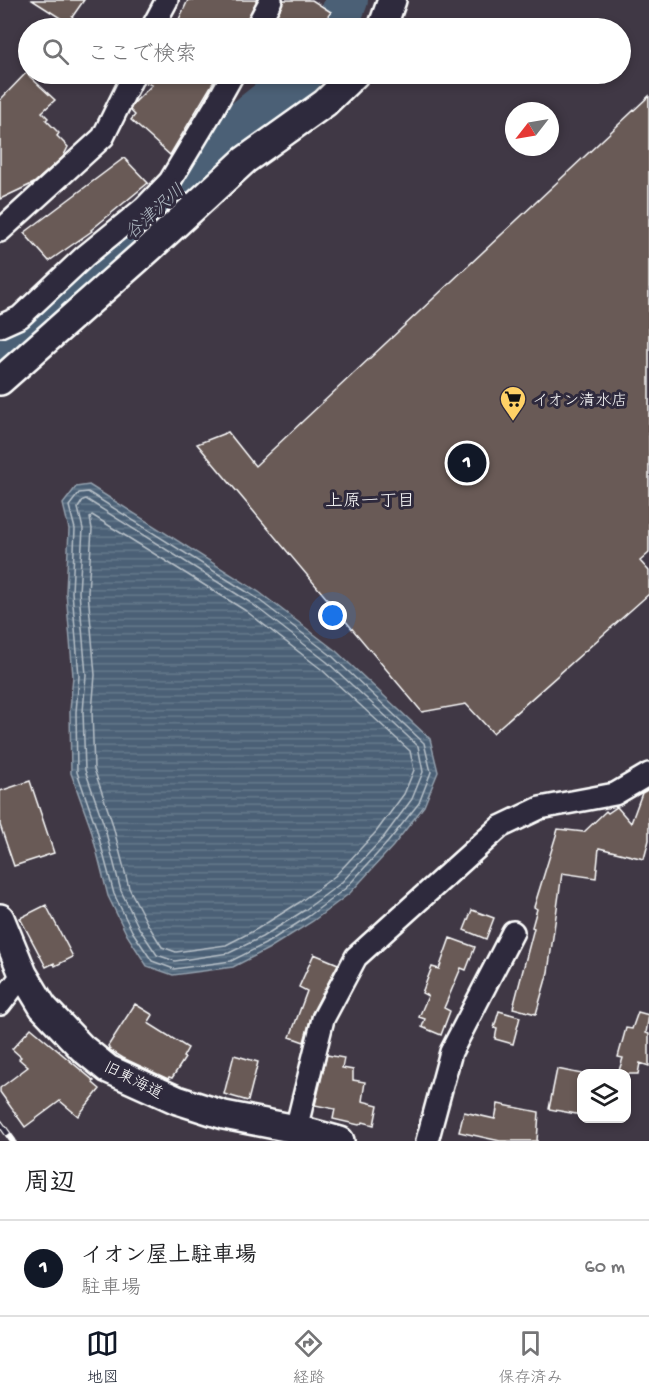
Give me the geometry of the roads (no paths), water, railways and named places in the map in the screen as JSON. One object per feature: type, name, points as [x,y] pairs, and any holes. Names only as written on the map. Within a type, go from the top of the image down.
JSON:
[{"type":"street","points":[[157,18],[167,0]]},
{"type":"street","points":[[261,18],[271,0]]},
{"type":"street","points":[[386,18],[392,0]]},
{"type":"street","points":[[0,231],[103,137],[129,84]]},
{"type":"street","points":[[0,326],[20,317],[85,256],[144,208],[170,181],[227,84]]},
{"type":"street","points":[[0,381],[245,160],[325,103],[345,84]]},
{"type":"street","points":[[296,1129],[323,1019],[356,957],[500,828],[540,808],[615,794],[649,774]]},
{"type":"street","name":"旧東海道","points":[[0,918],[23,974],[44,1006],[81,1048],[108,1069],[177,1100],[225,1115],[296,1129],[340,1141]]},
{"type":"street","points":[[427,1141],[451,1052],[513,932]]},
{"type":"street","points":[[0,1004],[23,974]]},
{"type":"water","points":[[89,485],[259,592],[336,651],[430,739],[438,772],[424,806],[393,846],[350,893],[313,921],[268,949],[233,967],[173,975],[147,966],[127,935],[108,896],[91,829],[71,773],[70,711],[73,676],[66,592],[69,529],[63,504],[76,487]]},
{"type":"waterway","name":"谷津沢川","points":[[340,18],[347,0]]},
{"type":"waterway","name":"谷津沢川","points":[[0,340],[20,330],[196,173],[237,126],[290,84]]},
{"type":"railway","points":[[0,1123],[13,1141]]},
{"type":"place","name":"イオン清水店","points":[[513,422]]},
{"type":"place","name":"イオン屋上駐車場","points":[[467,463]]},
{"type":"district","name":"上原一丁目","points":[[370,500]]}]
